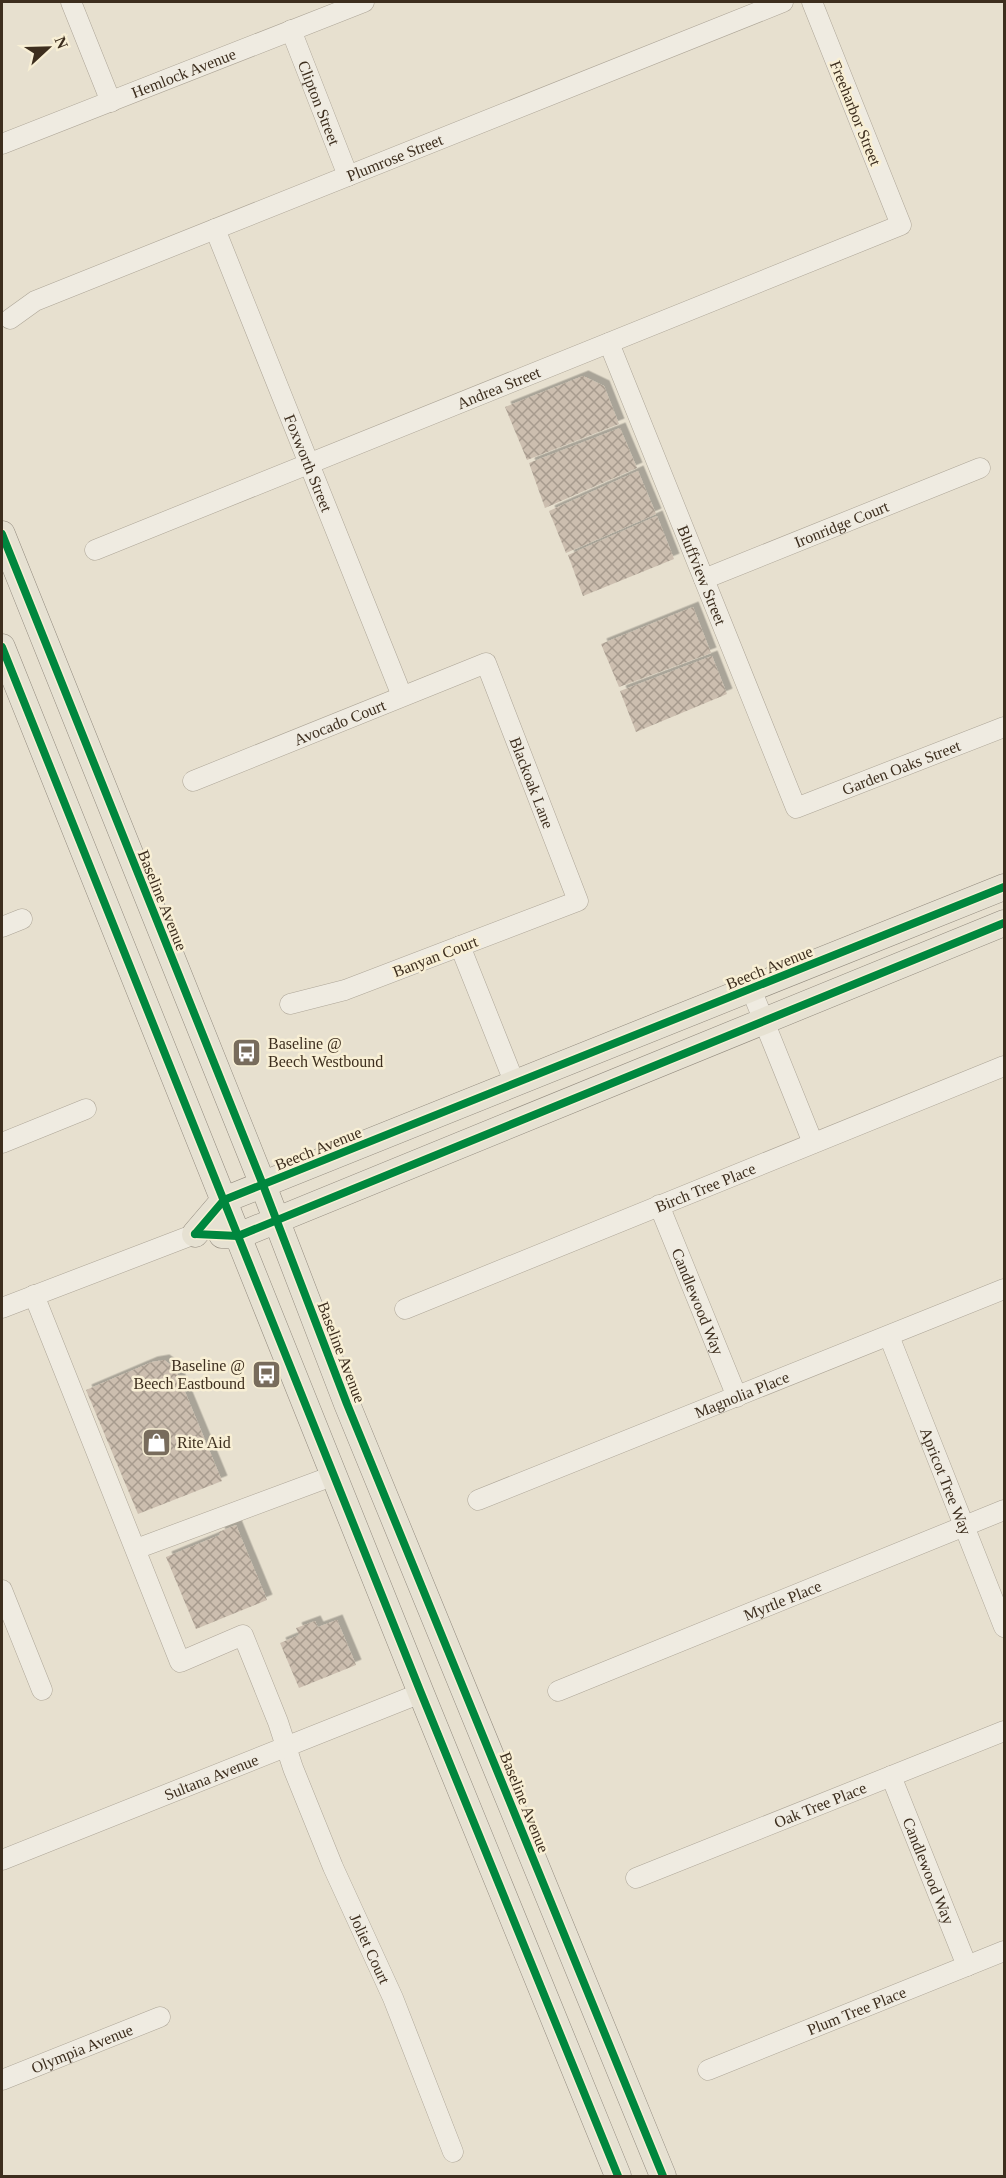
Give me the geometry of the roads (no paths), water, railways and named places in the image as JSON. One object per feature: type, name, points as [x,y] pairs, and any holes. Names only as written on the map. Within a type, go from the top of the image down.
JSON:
[{"type":"main road","name":"Baseline Avenue","points":[[2,534],[263,1185],[347,1404],[663,2176]]},
{"type":"main road","points":[[2,647],[335,1475],[420,1693],[618,2176]]},
{"type":"main road","name":"Beech Avenue","points":[[195,1234],[224,1200],[1005,887]]},
{"type":"main road","name":"Beech Avenue","points":[[195,1234],[238,1236],[1005,923]]},
{"type":"street","points":[[71,2],[111,102]]},
{"type":"street","name":"Hemlock Avenue","points":[[2,144],[364,2]]},
{"type":"street","name":"Plumrose Street","points":[[10,319],[35,301],[783,2]]},
{"type":"street","name":"Freeharbor Street","points":[[812,2],[901,225]]},
{"type":"street","name":"Clipton Street","points":[[291,30],[348,176]]},
{"type":"street","name":"Andrea Street","points":[[95,550],[901,225]]},
{"type":"street","name":"Foxworth Street","points":[[216,229],[308,465],[402,696]]},
{"type":"street","name":"Bluffview Street","points":[[609,343],[796,808]]},
{"type":"street","name":"Ironridge Court","points":[[704,579],[980,468]]},
{"type":"street","name":"Avocado Court","points":[[193,781],[486,663]]},
{"type":"street","name":"Blackoak Lane","points":[[486,663],[578,901]]},
{"type":"street","name":"Garden Oaks Street","points":[[796,808],[1005,727]]},
{"type":"street","name":"Banyan Court","points":[[290,1004],[345,990],[578,901]]},
{"type":"street","points":[[2,927],[22,919]]},
{"type":"street","points":[[460,946],[515,1084]]},
{"type":"street","points":[[751,989],[813,1143]]},
{"type":"street","name":"Birch Tree Place","points":[[405,1309],[1005,1066]]},
{"type":"street","points":[[2,1143],[86,1109]]},
{"type":"street","name":"Candlewood Way","points":[[660,1205],[737,1397]]},
{"type":"street","name":"Beech Avenue","points":[[2,1308],[195,1234]]},
{"type":"street","name":"Magnolia Place","points":[[478,1500],[1005,1289]]},
{"type":"street","points":[[34,1295],[136,1549],[335,1475]]},
{"type":"street","name":"Apricot Tree Way","points":[[889,1336],[1005,1627]]},
{"type":"street","name":"Myrtle Place","points":[[558,1691],[1005,1510]]},
{"type":"street","name":"Joliet Court","points":[[136,1549],[180,1662],[243,1635],[333,1867],[393,1998],[453,2152]]},
{"type":"street","points":[[2,1590],[42,1690]]},
{"type":"street","name":"Sultana Avenue","points":[[2,1860],[420,1693]]},
{"type":"street","name":"Oak Tree Place","points":[[636,1878],[1005,1731]]},
{"type":"street","name":"Candlewood Way","points":[[891,1776],[967,1966]]},
{"type":"street","name":"Plum Tree Place","points":[[708,2070],[1005,1951]]},
{"type":"street","name":"Olympia Avenue","points":[[2,2080],[160,2017]]},
{"type":"place","name":"Baseline @ Beech Westbound","points":[[247,1052]]},
{"type":"place","name":"Baseline @ Beech Eastbound","points":[[266,1374]]},
{"type":"place","name":"Rite Aid","points":[[156,1442]]}]
